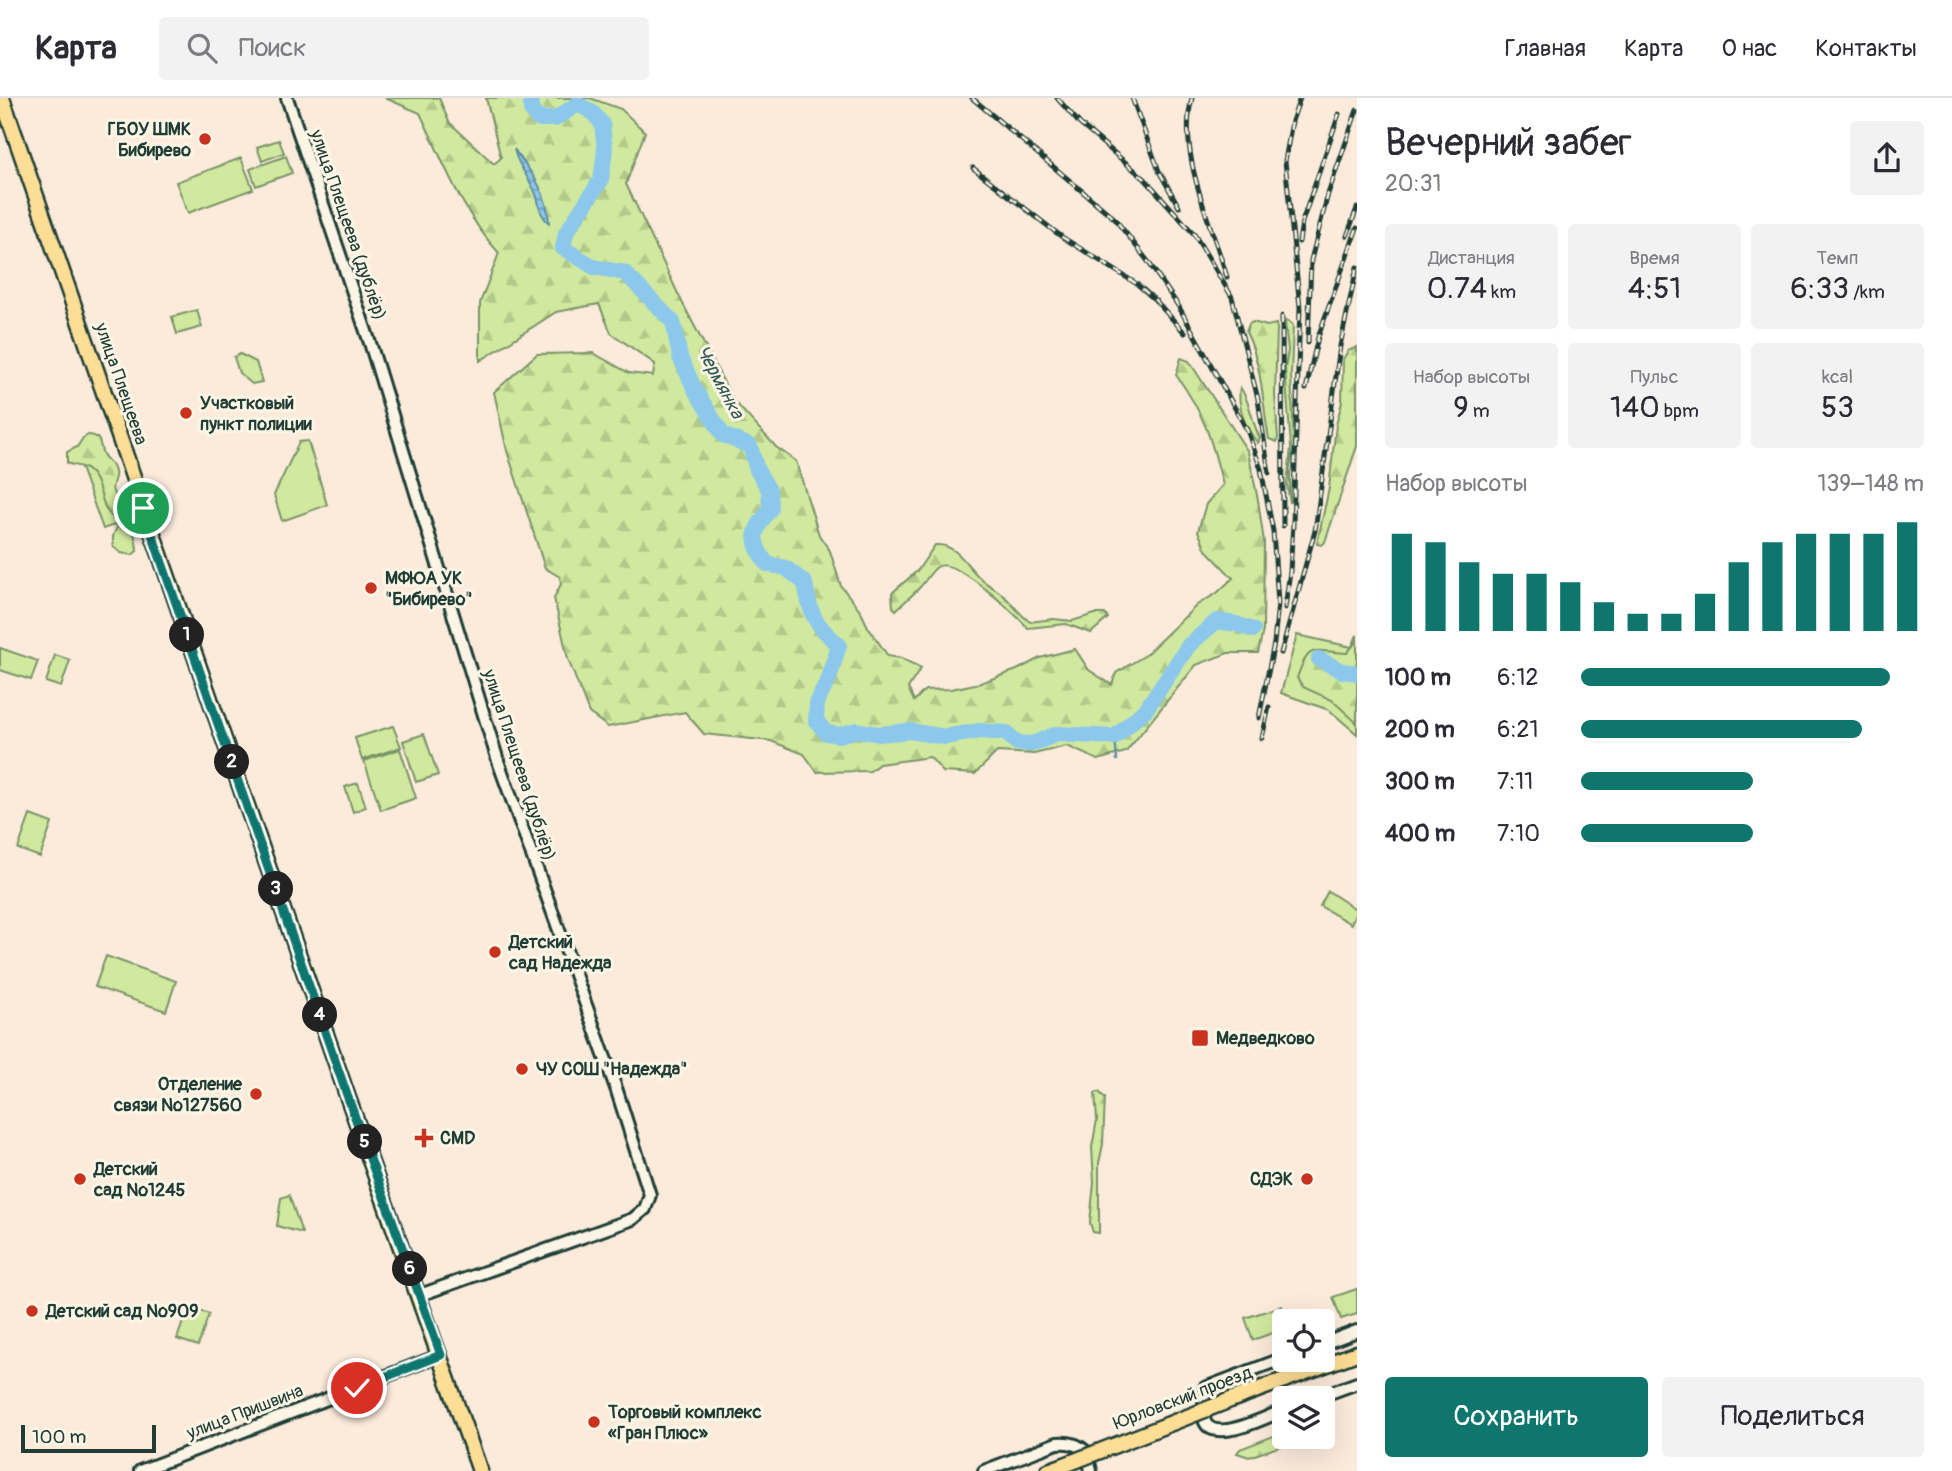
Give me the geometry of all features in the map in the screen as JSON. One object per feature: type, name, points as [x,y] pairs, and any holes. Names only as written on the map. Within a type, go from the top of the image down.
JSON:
[{"type":"main road","name":"улица Плещеева","points":[[2,98],[480,1471]]},
{"type":"main road","name":"Юрловский проезд","points":[[1055,1468],[1357,1353]]},
{"type":"street","name":"улица Плещеева (дублёр)","points":[[287,98],[371,346],[502,772],[617,1091],[650,1195],[645,1209],[633,1219],[420,1295]]},
{"type":"street","points":[[1335,1339],[1357,1331]]},
{"type":"street","name":"улица Пришвина","points":[[140,1471],[441,1355]]},
{"type":"street","points":[[1272,1363],[1205,1388],[1205,1418],[1206,1423],[1213,1429],[1229,1430],[1272,1414]]},
{"type":"street","points":[[1335,1391],[1357,1383]]},
{"type":"street","points":[[984,1471],[1066,1442],[1087,1453],[1091,1471]]},
{"type":"green space","points":[[385,98],[439,98],[449,122],[494,164],[501,158],[486,98],[590,98],[621,109],[645,132],[626,184],[682,302],[733,400],[776,447],[796,461],[819,535],[830,551],[841,586],[860,610],[888,656],[901,658],[921,668],[908,688],[914,701],[925,690],[951,689],[980,683],[1017,670],[1040,658],[1075,649],[1089,670],[1112,685],[1116,673],[1144,656],[1197,605],[1217,593],[1233,578],[1206,550],[1198,531],[1206,504],[1223,485],[1206,427],[1176,375],[1181,358],[1189,361],[1248,452],[1264,542],[1263,631],[1258,653],[1228,653],[1196,665],[1126,752],[1098,760],[1067,746],[1034,754],[997,752],[975,774],[943,772],[930,757],[879,764],[870,771],[817,772],[804,754],[771,741],[704,734],[685,712],[608,727],[589,713],[568,659],[554,598],[561,584],[560,577],[545,568],[507,451],[494,392],[537,354],[593,353],[629,373],[653,376],[655,364],[611,333],[599,304],[556,312],[480,361],[480,303],[499,253],[464,204],[420,113]]},
{"type":"green space","points":[[279,140],[284,153],[262,161],[257,147]]},
{"type":"green space","points":[[286,156],[292,173],[256,186],[250,169]]},
{"type":"green space","points":[[241,158],[253,189],[188,213],[176,182]]},
{"type":"green space","points":[[197,310],[202,327],[177,334],[172,317]]},
{"type":"green space","points":[[1287,320],[1293,325],[1291,374],[1294,445],[1290,468],[1290,503],[1287,485],[1291,447],[1285,369],[1288,350]]},
{"type":"green space","points":[[1253,322],[1267,326],[1276,324],[1277,329],[1277,442],[1269,439],[1259,371],[1246,332],[1249,324]]},
{"type":"green space","points":[[1357,347],[1357,446],[1322,545],[1317,544],[1329,488],[1336,425],[1342,402],[1343,359],[1348,351]]},
{"type":"green space","points":[[240,354],[256,362],[262,382],[252,384],[239,373],[234,357]]},
{"type":"green space","points":[[1240,387],[1247,399],[1260,438],[1258,443],[1243,417]]},
{"type":"green space","points":[[88,435],[98,439],[103,454],[114,469],[113,492],[121,500],[132,524],[137,551],[132,555],[121,553],[113,546],[113,536],[118,525],[106,510],[92,475],[84,468],[67,463],[67,452],[77,447]]},
{"type":"green space","points":[[308,441],[327,505],[282,521],[274,495],[299,442]]},
{"type":"green space","points":[[97,459],[120,523],[103,529],[80,465]]},
{"type":"green space","points":[[935,545],[949,547],[955,551],[981,579],[1002,594],[1030,622],[1053,619],[1072,621],[1095,614],[1105,614],[1108,618],[1091,633],[1066,624],[1028,628],[984,588],[957,570],[945,566],[937,567],[896,610],[893,607],[892,593],[918,570]]},
{"type":"green space","points":[[1297,635],[1352,647],[1357,635],[1357,734],[1329,710],[1281,693]]},
{"type":"green space","points":[[1357,641],[1357,723],[1332,700],[1303,687],[1297,678],[1305,658],[1314,651],[1347,653]]},
{"type":"green space","points":[[0,648],[38,661],[31,680],[0,670]]},
{"type":"green space","points":[[55,655],[70,660],[61,687],[46,682]]},
{"type":"green space","points":[[393,726],[401,747],[362,760],[355,738]]},
{"type":"green space","points":[[424,734],[438,775],[416,782],[403,741]]},
{"type":"green space","points":[[400,749],[416,798],[381,810],[364,761]]},
{"type":"green space","points":[[358,783],[366,807],[353,812],[345,787]]},
{"type":"green space","points":[[30,815],[52,823],[40,857],[18,849]]},
{"type":"green space","points":[[1328,891],[1357,910],[1351,924],[1320,906]]},
{"type":"green space","points":[[106,956],[176,981],[166,1011],[95,987]]},
{"type":"green space","points":[[1099,1092],[1105,1098],[1103,1144],[1099,1163],[1099,1233],[1093,1232],[1090,1223],[1094,1182],[1092,1147],[1097,1120],[1095,1093]]},
{"type":"green space","points":[[289,1195],[302,1233],[277,1226],[281,1198]]},
{"type":"green space","points":[[1357,1289],[1357,1314],[1341,1319],[1333,1297]]},
{"type":"green space","points":[[188,1307],[209,1314],[198,1346],[177,1339]]},
{"type":"green space","points":[[1272,1309],[1272,1333],[1253,1340],[1245,1318]]},
{"type":"green space","points":[[1272,1437],[1272,1449],[1249,1457],[1237,1453],[1240,1449]]},
{"type":"water","points":[[514,149],[542,193],[549,223],[541,213],[535,192]]},
{"type":"waterway","name":"Чермянка","points":[[531,98],[531,110],[538,119],[555,119],[578,104],[593,113],[602,124],[605,150],[601,180],[566,233],[563,248],[594,267],[625,273],[673,322],[680,357],[695,390],[723,435],[750,446],[757,470],[769,490],[770,509],[755,536],[758,548],[767,564],[786,568],[805,583],[814,618],[839,645],[829,679],[817,702],[816,720],[826,733],[839,735],[857,730],[879,734],[910,731],[945,737],[980,731],[1006,733],[1017,743],[1032,744],[1057,734],[1115,737],[1146,709],[1189,645],[1217,621],[1253,630]]},
{"type":"waterway","name":"Чермянка","points":[[1319,659],[1342,671],[1357,673]]},
{"type":"waterway","points":[[1115,737],[1117,760]]},
{"type":"railway","points":[[972,98],[1114,218],[1179,307],[1247,430],[1261,469],[1273,531],[1278,603],[1274,643],[1259,718]]},
{"type":"railway","points":[[1057,98],[1080,124],[1145,179],[1194,234],[1232,297],[1258,399],[1269,473]]},
{"type":"railway","points":[[1132,98],[1159,171],[1179,207]]},
{"type":"railway","points":[[1192,98],[1189,119],[1192,165],[1227,277]]},
{"type":"railway","points":[[1285,608],[1293,524],[1300,307],[1285,161],[1292,121],[1300,98]]},
{"type":"railway","points":[[1308,343],[1311,260],[1328,194],[1357,110]]},
{"type":"railway","points":[[1299,242],[1302,222],[1339,114]]},
{"type":"railway","points":[[973,168],[1062,237],[1137,284],[1185,333]]},
{"type":"railway","points":[[1347,236],[1357,208]]},
{"type":"railway","points":[[1306,389],[1318,337],[1357,228]]},
{"type":"railway","points":[[1281,653],[1315,531],[1340,346],[1357,267]]},
{"type":"railway","points":[[1282,316],[1283,526]]},
{"type":"railway","points":[[1262,738],[1269,707]]},
{"type":"place","name":"ГБОУ ШМК Бибирево","points":[[205,139]]},
{"type":"place","name":"Участковый пункт полиции","points":[[186,413]]},
{"type":"place","name":"МФЮА УК \"Бибирево\"","points":[[371,588]]},
{"type":"place","name":"Детский сад Надежда","points":[[495,952]]},
{"type":"place","name":"Медведково","points":[[1200,1038]]},
{"type":"place","name":"ЧУ СОШ \"Надежда\"","points":[[522,1069]]},
{"type":"place","name":"Отделение связи №127560","points":[[256,1094]]},
{"type":"place","name":"CMD","points":[[424,1138]]},
{"type":"place","name":"Детский сад №1245","points":[[80,1179]]},
{"type":"place","name":"СДЭК","points":[[1307,1179]]},
{"type":"place","name":"Детский сад №909","points":[[32,1311]]},
{"type":"place","name":"Торговый комплекс «Гран Плюс»","points":[[594,1422]]},
{"type":"route","points":[[143,508],[347,1095],[441,1355],[357,1388]]}]
